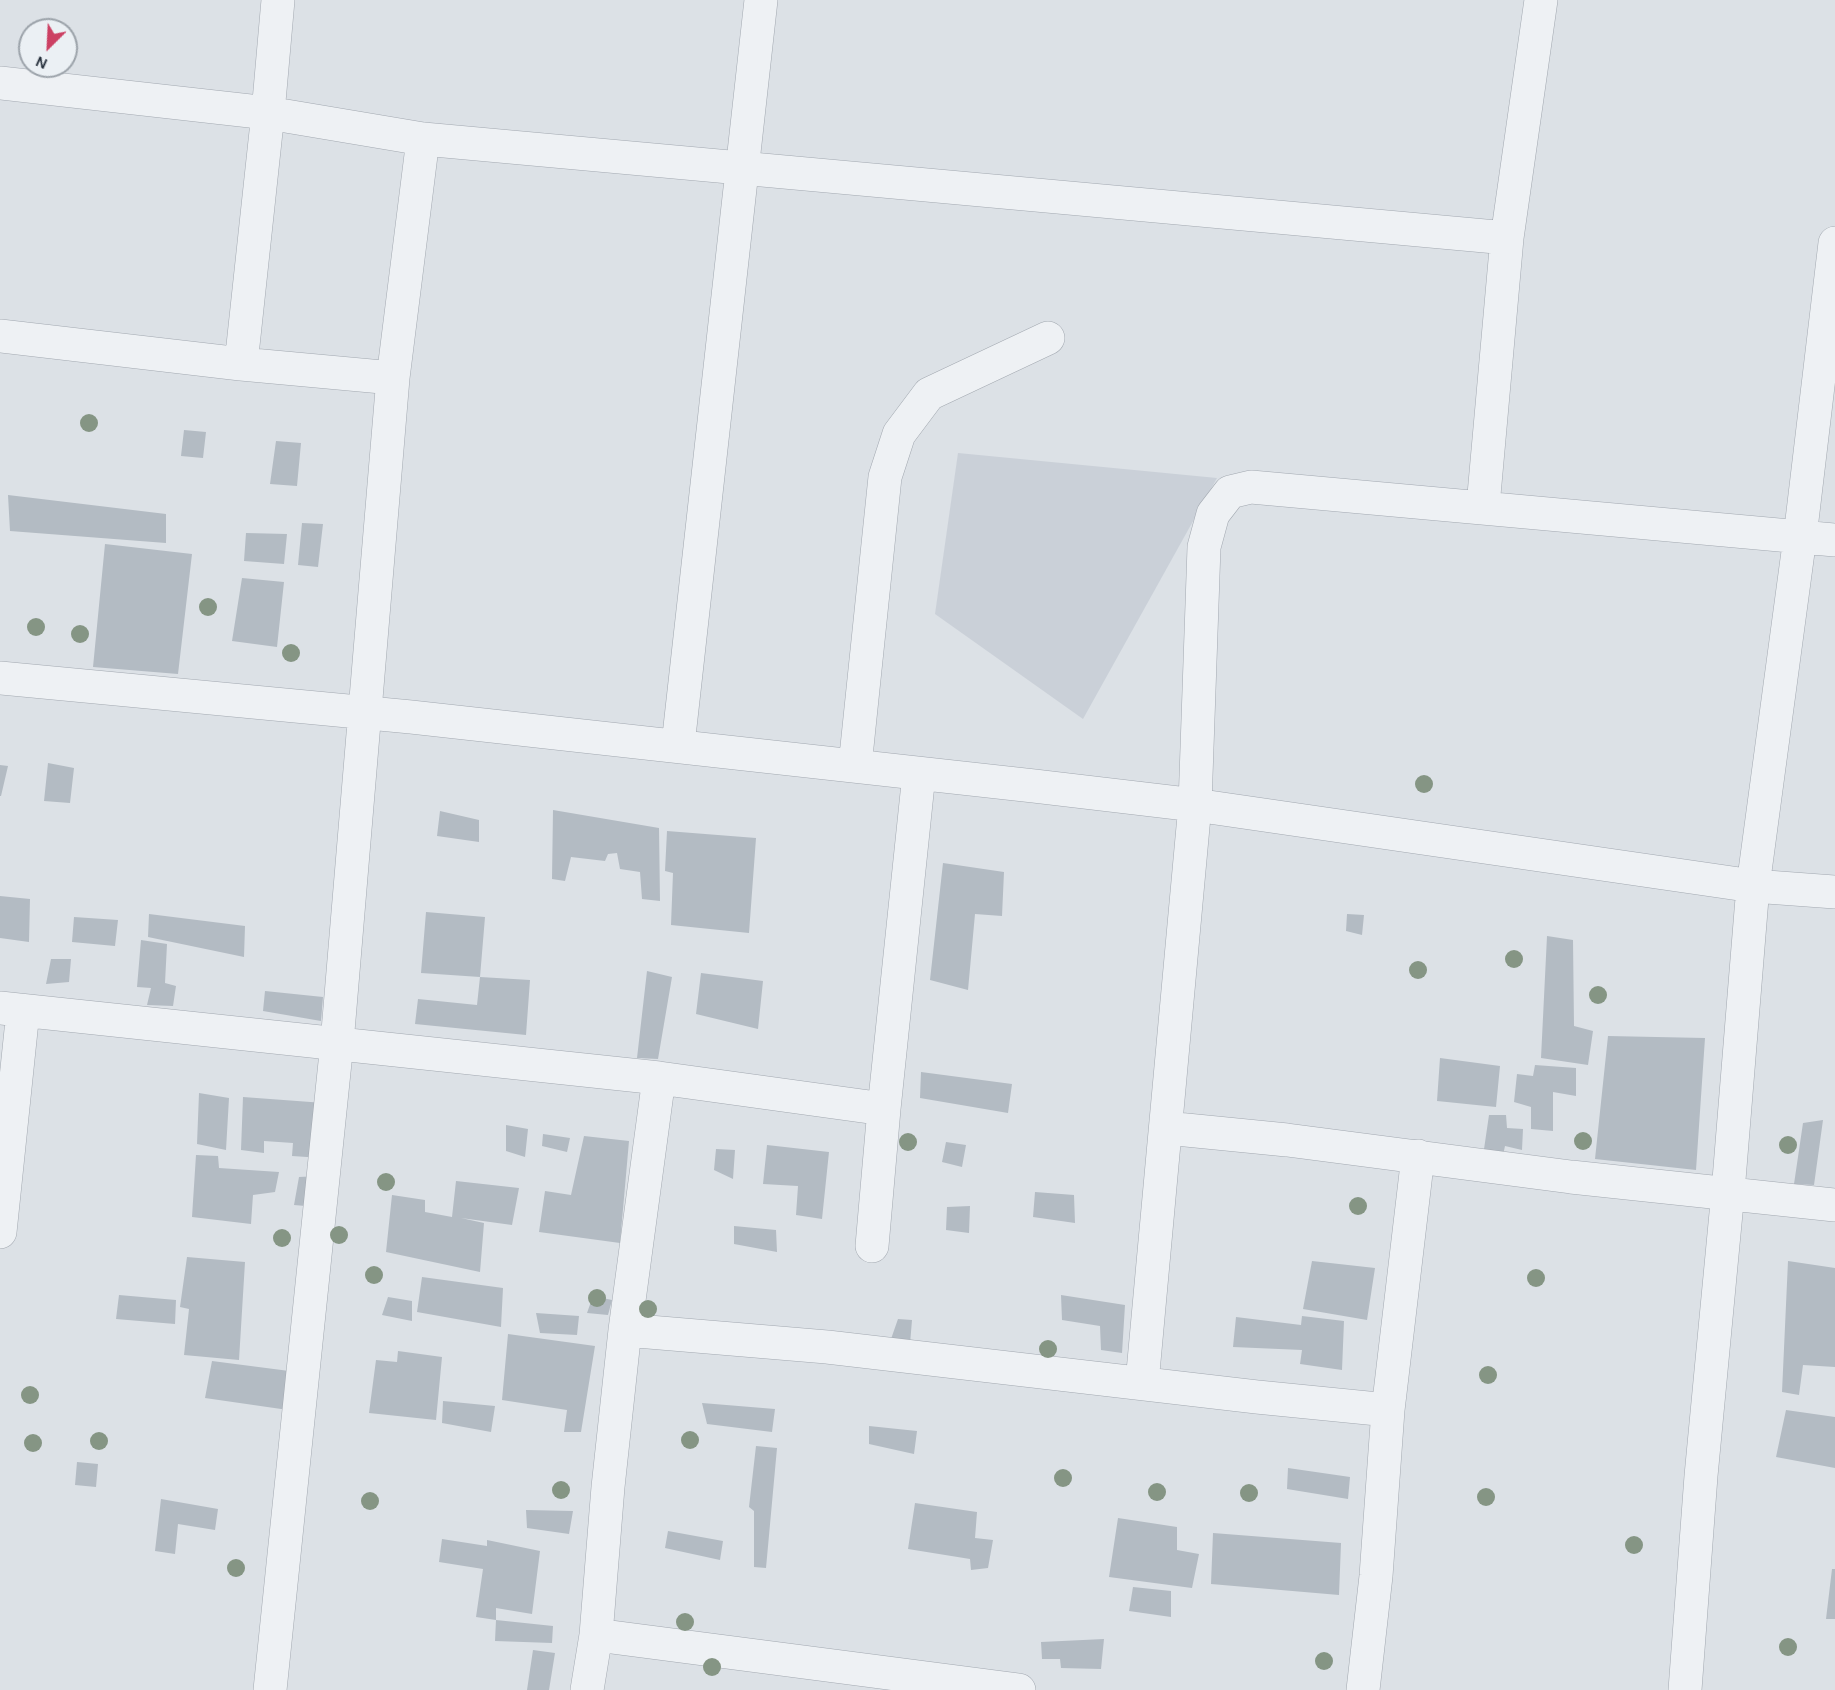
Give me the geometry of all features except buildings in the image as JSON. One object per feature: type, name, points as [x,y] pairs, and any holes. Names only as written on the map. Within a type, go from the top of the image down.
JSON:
[{"type":"street","points":[[241,364],[278,0]]},
{"type":"street","points":[[678,745],[761,0]]},
{"type":"street","points":[[1483,506],[1507,238],[1541,0]]},
{"type":"street","points":[[0,83],[268,114],[423,139],[1507,238]]},
{"type":"street","points":[[270,1690],[337,1044],[393,378],[423,139]]},
{"type":"street","points":[[1685,1690],[1701,1476],[1728,1192],[1753,886],[1800,537],[1835,243]]},
{"type":"street","points":[[0,336],[241,364],[393,378]]},
{"type":"street","points":[[855,766],[885,477],[899,434],[929,394],[1048,338]]},
{"type":"street","points":[[1142,1383],[1195,806],[1204,547],[1213,514],[1230,492],[1251,487],[1483,506],[1835,540]]},
{"type":"street","points":[[0,678],[678,745],[1195,806],[1753,886],[1835,892]]},
{"type":"street","points":[[872,1246],[919,774]]},
{"type":"street","points":[[0,1232],[11,1010],[659,1078],[884,1109]]},
{"type":"street","points":[[587,1690],[596,1635],[608,1487],[625,1330],[659,1078]]},
{"type":"street","points":[[1166,1128],[1287,1140],[1571,1177],[1835,1205]]},
{"type":"street","points":[[1363,1690],[1376,1576],[1388,1410],[1418,1156]]},
{"type":"street","points":[[625,1330],[827,1347],[979,1366],[1388,1410]]},
{"type":"street","points":[[596,1635],[1019,1690]]},
{"type":"shaded area","points":[[958,453],[1217,478],[1083,719],[935,614]]}]
